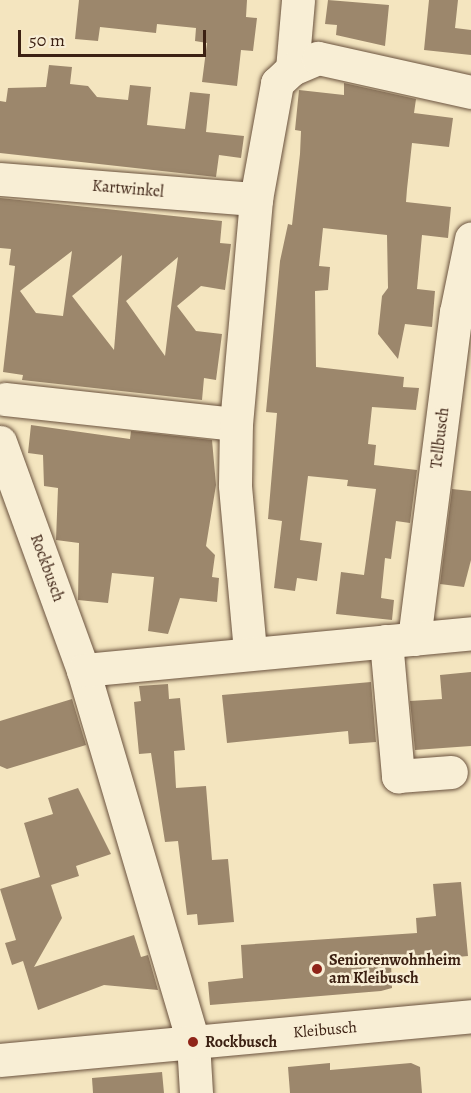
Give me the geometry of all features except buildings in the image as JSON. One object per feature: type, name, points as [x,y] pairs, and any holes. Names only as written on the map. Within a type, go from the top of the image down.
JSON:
[{"type":"street","points":[[292,69],[298,0]]},
{"type":"street","points":[[250,651],[235,485],[236,424],[256,199],[277,83],[292,69],[318,58],[471,92]]},
{"type":"street","name":"Kartwinkel","points":[[0,179],[256,199]]},
{"type":"street","name":"Tellbusch","points":[[451,772],[398,776],[400,640],[456,312],[471,239]]},
{"type":"street","points":[[5,399],[236,424]]},
{"type":"street","name":"Rockbusch","points":[[0,442],[83,670],[193,1042],[196,1093]]},
{"type":"street","points":[[83,670],[250,651],[471,633]]},
{"type":"street","name":"Kleibusch","points":[[0,1060],[471,1016]]},
{"type":"place","name":"Seniorenwohnheim am Kleibusch","points":[[317,969]]},
{"type":"place","name":"Rockbusch","points":[[193,1042]]}]
